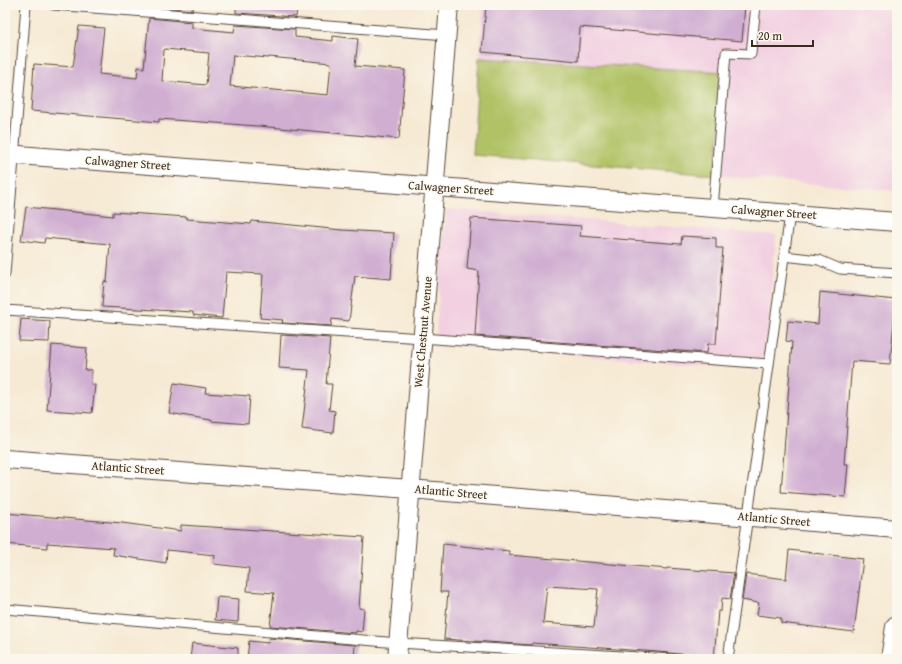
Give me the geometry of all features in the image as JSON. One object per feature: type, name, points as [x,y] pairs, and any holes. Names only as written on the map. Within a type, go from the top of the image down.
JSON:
[{"type":"main road","points":[[892,659],[897,627]]},
{"type":"street","name":"West Chestnut Avenue","points":[[397,651],[449,5]]},
{"type":"street","name":"Calwagner Street","points":[[10,154],[897,222]]},
{"type":"street","name":"Atlantic Street","points":[[5,459],[410,489],[897,529]]},
{"type":"lane","points":[[5,274],[10,154],[26,5]]},
{"type":"lane","points":[[53,5],[447,34]]},
{"type":"lane","points":[[713,208],[726,53],[751,54],[756,5]]},
{"type":"lane","points":[[728,659],[790,214]]},
{"type":"lane","points":[[784,256],[820,260],[840,269],[897,273]]},
{"type":"lane","points":[[5,310],[422,338],[770,364]]},
{"type":"lane","points":[[5,609],[397,651],[672,659]]},
{"type":"shaded area","points":[[483,5],[897,5],[897,191],[473,155]]},
{"type":"shaded area","points":[[446,209],[776,235],[765,370],[435,344]]},
{"type":"green space","points":[[479,58],[725,72],[715,175],[473,155]]},
{"type":"building","points":[[150,5],[194,5],[193,10]]},
{"type":"building","points":[[236,5],[297,5],[296,17],[236,13]]},
{"type":"building","points":[[486,5],[745,5],[742,41],[580,27],[578,61],[482,52]]},
{"type":"building","points":[[149,18],[192,22],[192,28],[234,32],[235,25],[295,29],[295,37],[333,41],[333,36],[358,39],[355,66],[405,70],[399,139],[258,126],[159,119],[159,122],[31,111],[34,64],[73,67],[79,26],[104,28],[99,74],[137,78],[138,67],[144,68]],"holes":[[[165,49],[209,53],[206,85],[162,81]],[[233,55],[331,63],[328,95],[230,86]]]},
{"type":"building","points":[[26,207],[113,216],[113,212],[187,217],[187,219],[251,224],[252,221],[342,230],[394,233],[391,279],[355,276],[349,321],[332,319],[331,326],[282,323],[283,320],[260,318],[263,274],[226,272],[222,318],[193,315],[193,312],[102,307],[104,281],[107,282],[110,244],[45,238],[44,243],[21,240]]},
{"type":"building","points":[[471,218],[581,226],[580,236],[681,244],[682,236],[716,238],[716,248],[723,248],[716,344],[708,344],[707,353],[475,336],[479,271],[467,269]]},
{"type":"building","points":[[820,292],[896,300],[890,364],[852,361],[844,464],[848,464],[845,497],[781,492],[792,342],[786,341],[788,321],[818,324]]},
{"type":"building","points":[[21,319],[50,321],[49,342],[19,341]]},
{"type":"building","points":[[281,335],[330,338],[326,384],[332,384],[329,410],[335,411],[333,433],[302,429],[309,370],[279,368]]},
{"type":"building","points":[[52,345],[87,348],[85,370],[92,370],[91,384],[95,385],[92,413],[47,410]]},
{"type":"building","points":[[174,383],[206,388],[205,393],[250,396],[248,424],[211,421],[169,413]]},
{"type":"building","points":[[5,513],[122,523],[181,531],[181,525],[364,537],[359,608],[364,609],[362,632],[356,631],[356,633],[270,626],[274,593],[247,591],[249,568],[214,564],[215,555],[167,550],[166,563],[113,555],[114,548],[47,543],[47,548],[5,544]]},
{"type":"building","points":[[443,544],[509,551],[509,555],[667,569],[734,573],[730,599],[722,598],[721,611],[718,611],[714,659],[693,658],[693,655],[645,651],[532,643],[531,645],[444,639],[448,592],[440,592]],"holes":[[[547,586],[598,589],[594,627],[543,623]]]},
{"type":"building","points":[[789,550],[863,559],[854,632],[781,623],[781,618],[757,615],[759,603],[742,600],[746,574],[786,579]]},
{"type":"building","points":[[217,597],[239,599],[238,622],[215,620]]},
{"type":"building","points":[[269,638],[355,645],[354,659],[247,659],[249,641],[268,643]]},
{"type":"building","points":[[192,643],[238,648],[238,659],[190,659]]}]
